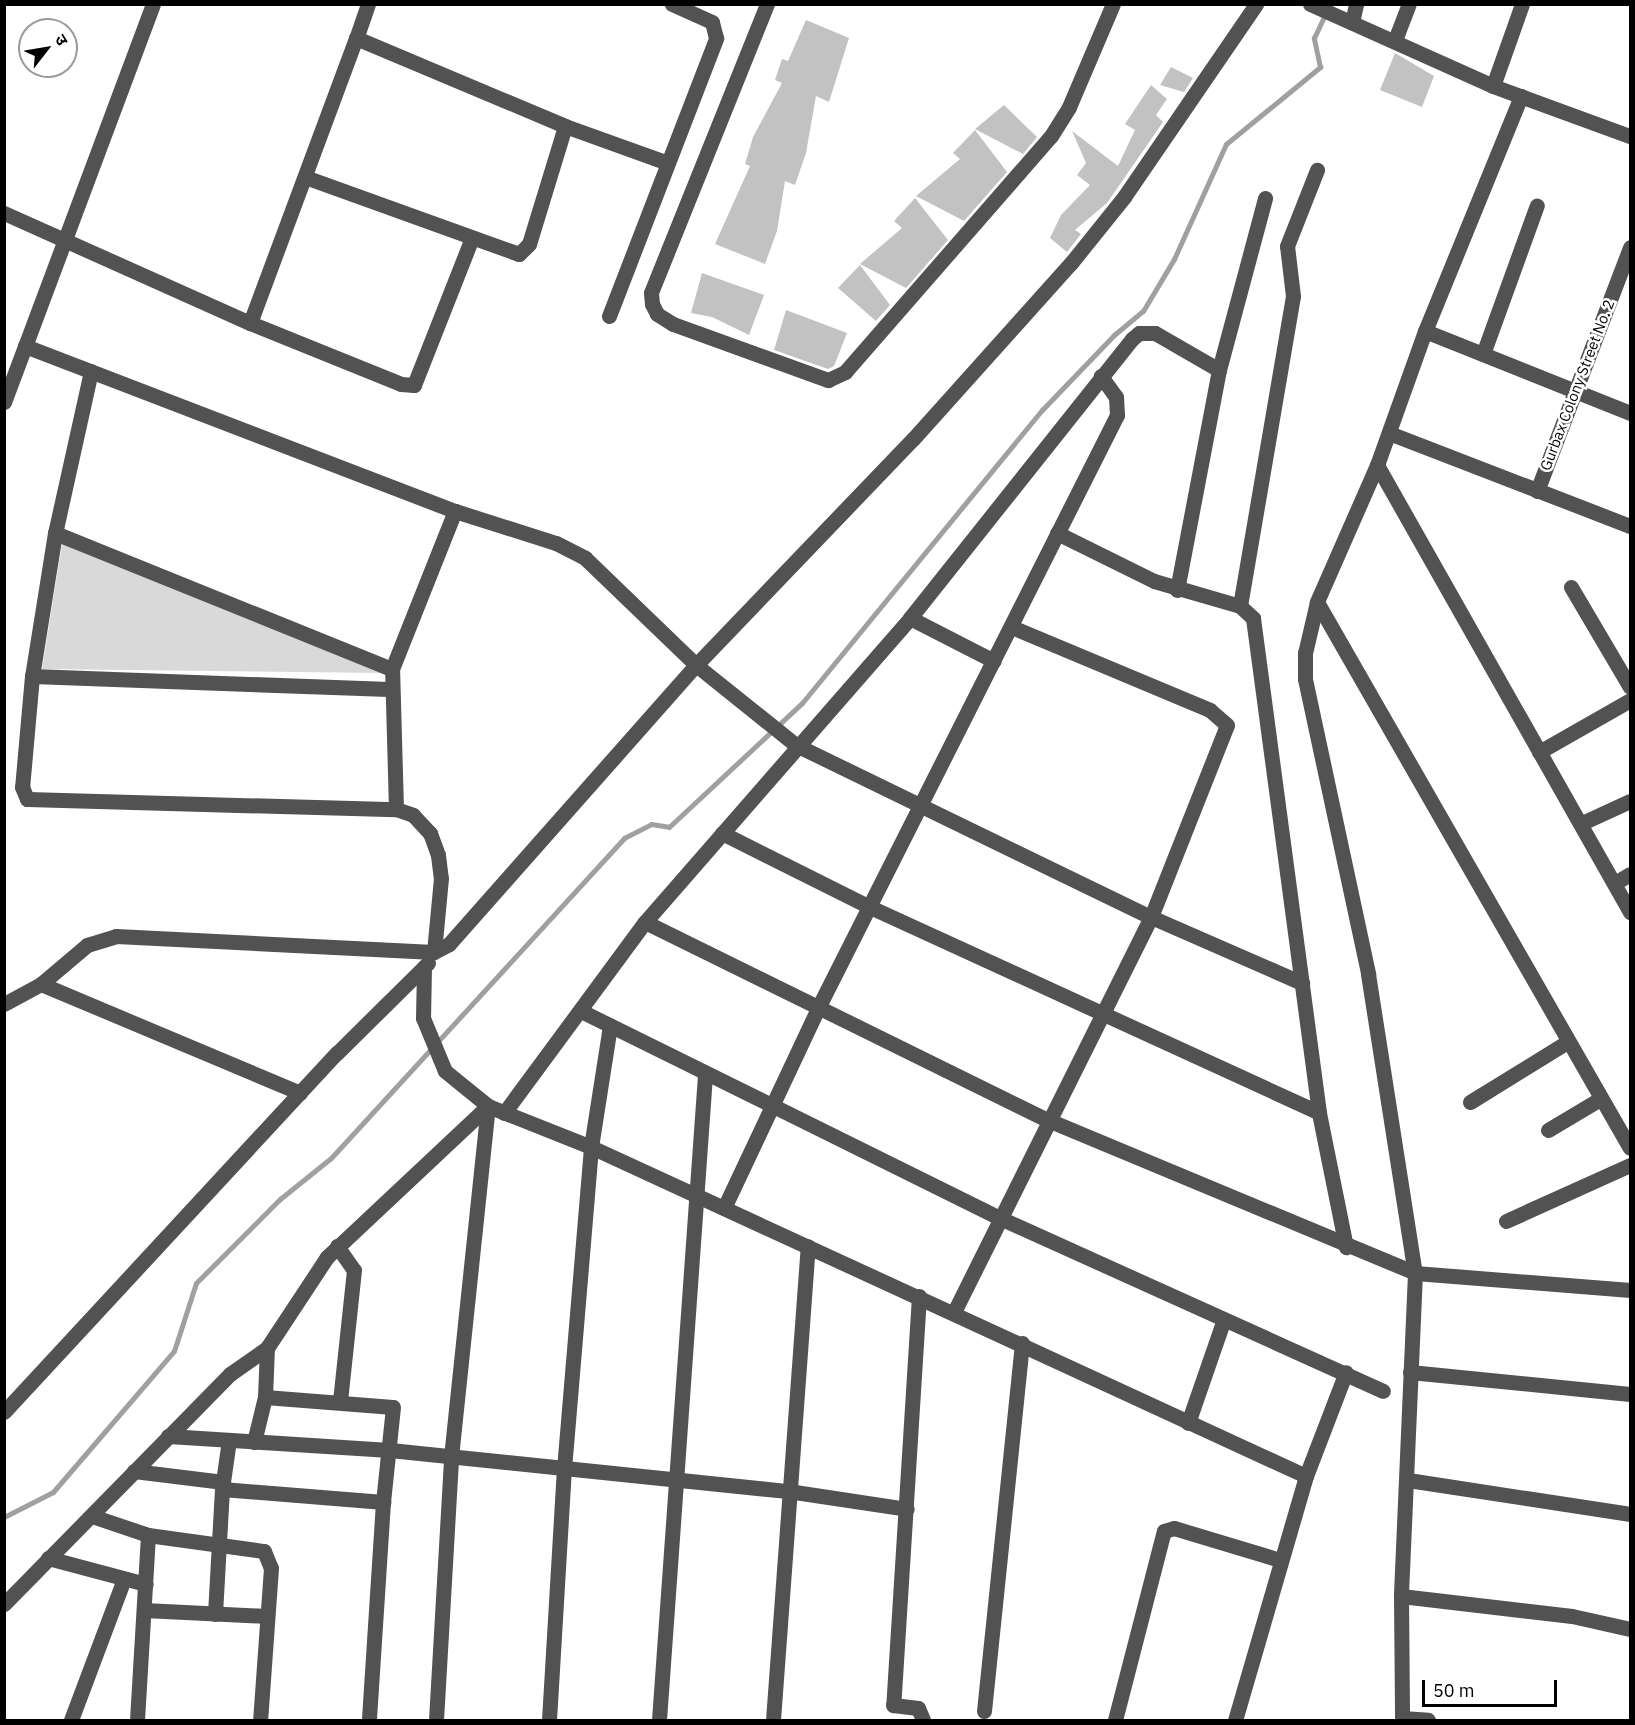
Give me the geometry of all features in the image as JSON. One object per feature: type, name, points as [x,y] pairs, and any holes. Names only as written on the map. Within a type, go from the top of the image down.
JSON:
[{"type":"street","points":[[4,402],[66,242],[153,4]]},
{"type":"street","points":[[250,323],[368,4]]},
{"type":"street","points":[[609,316],[716,38],[712,22],[672,4]]},
{"type":"street","points":[[766,4],[651,293],[652,304],[657,315],[673,324],[828,380],[845,372],[1051,136],[1069,107],[1113,4]]},
{"type":"street","points":[[4,1412],[300,1093],[424,967],[696,665],[914,439],[1071,263],[1124,197],[1256,4]]},
{"type":"street","points":[[1349,20],[1356,4]]},
{"type":"street","points":[[1395,40],[1409,4]]},
{"type":"street","points":[[1493,86],[1522,4]]},
{"type":"street","points":[[1313,6],[1395,40],[1493,86],[1630,136]]},
{"type":"street","points":[[356,38],[564,126],[668,163]]},
{"type":"street","points":[[1428,1720],[1402,1719],[1401,1596],[1415,1274],[1368,974],[1308,708],[1305,653],[1317,602],[1377,465],[1425,332],[1521,96]]},
{"type":"street","points":[[305,177],[511,254],[525,250],[564,126]]},
{"type":"street","points":[[1240,606],[1293,296],[1287,246],[1317,170]]},
{"type":"street","points":[[1177,590],[1219,370],[1265,198]]},
{"type":"street","points":[[1483,354],[1537,205]]},
{"type":"street","points":[[4,213],[250,323],[401,384],[414,385],[471,240]]},
{"type":"street","name":"Gurbax Colony Street No. 2","points":[[1536,491],[1630,247]]},
{"type":"street","points":[[504,1113],[645,922],[796,745],[910,618],[1132,339],[1147,331],[1219,370]]},
{"type":"street","points":[[1425,332],[1575,389],[1630,413]]},
{"type":"street","points":[[24,346],[455,511],[556,543],[585,558],[696,665],[748,710],[796,745],[1151,917],[1302,983]]},
{"type":"street","points":[[92,371],[56,533],[32,676],[22,787],[27,799],[396,809],[413,815],[430,833],[438,855],[441,878],[438,950]]},
{"type":"street","points":[[724,1208],[769,1108],[819,1006],[1012,627],[1119,408],[1101,376]]},
{"type":"street","points":[[1389,433],[1630,526]]},
{"type":"street","points":[[1377,465],[1539,752],[1582,823],[1630,912]]},
{"type":"street","points":[[396,809],[389,689],[392,669],[455,511]]},
{"type":"street","points":[[56,533],[392,669]]},
{"type":"street","points":[[1058,533],[1177,590],[1240,606],[1254,618],[1319,1113],[1346,1247]]},
{"type":"street","points":[[1572,587],[1630,687]]},
{"type":"street","points":[[1317,602],[1567,1042],[1630,1148]]},
{"type":"street","points":[[910,618],[994,661]]},
{"type":"street","points":[[954,1312],[1151,917],[1227,725],[1210,710],[1012,627]]},
{"type":"street","points":[[32,676],[389,689]]},
{"type":"street","points":[[1539,752],[1630,700]]},
{"type":"street","points":[[1582,823],[1630,801]]},
{"type":"street","points":[[722,833],[870,907],[1319,1113]]},
{"type":"street","points":[[1615,883],[1630,874]]},
{"type":"street","points":[[645,922],[1048,1120],[1346,1247],[1415,1274],[1630,1290]]},
{"type":"street","points":[[4,1004],[41,984],[87,945],[116,936],[438,950]]},
{"type":"street","points":[[424,967],[423,1018],[446,1071],[488,1106],[591,1148],[919,1296],[1306,1476]]},
{"type":"street","points":[[41,984],[300,1093]]},
{"type":"street","points":[[581,1011],[769,1108],[1000,1218],[1223,1322],[1346,1372],[1383,1391]]},
{"type":"street","points":[[549,1720],[564,1469],[591,1148],[610,1025]]},
{"type":"street","points":[[1470,1102],[1567,1042]]},
{"type":"street","points":[[659,1720],[678,1479],[694,1196],[705,1074]]},
{"type":"street","points":[[1548,1130],[1600,1099]]},
{"type":"street","points":[[4,1604],[230,1374],[267,1348],[337,1246],[488,1106]]},
{"type":"street","points":[[436,1720],[450,1457],[488,1106]]},
{"type":"street","points":[[1506,1221],[1630,1165]]},
{"type":"street","points":[[337,1246],[354,1270],[340,1402]]},
{"type":"street","points":[[773,1720],[788,1491],[808,1246]]},
{"type":"street","points":[[919,1296],[893,1705],[918,1708],[923,1720]]},
{"type":"street","points":[[1188,1423],[1223,1322]]},
{"type":"street","points":[[984,1711],[1022,1343]]},
{"type":"street","points":[[254,1442],[265,1397],[267,1348]]},
{"type":"street","points":[[1235,1720],[1306,1476],[1346,1372]]},
{"type":"street","points":[[1410,1372],[1630,1394]]},
{"type":"street","points":[[265,1397],[393,1407],[383,1502],[369,1720]]},
{"type":"street","points":[[168,1436],[390,1450],[788,1491],[907,1509]]},
{"type":"street","points":[[215,1614],[222,1486],[230,1440]]},
{"type":"street","points":[[134,1472],[222,1486],[383,1502]]},
{"type":"street","points":[[1407,1480],[1630,1514]]},
{"type":"street","points":[[92,1516],[148,1535],[220,1546],[255,1548],[269,1558],[260,1720]]},
{"type":"street","points":[[1115,1720],[1164,1531],[1174,1528],[1280,1560]]},
{"type":"street","points":[[137,1720],[148,1535]]},
{"type":"street","points":[[48,1558],[146,1584]]},
{"type":"street","points":[[71,1720],[124,1579]]},
{"type":"street","points":[[1401,1596],[1572,1616],[1630,1629]]},
{"type":"street","points":[[144,1610],[266,1616]]},
{"type":"shaded area","points":[[62,544],[382,673],[42,669]]},
{"type":"building","points":[[806,20],[849,38],[829,102],[816,96],[806,153],[795,185],[785,181],[777,231],[765,264],[715,244],[750,166],[745,164],[753,137],[782,83],[775,80],[782,59],[788,61]]},
{"type":"building","points":[[1395,53],[1434,76],[1422,107],[1380,90]]},
{"type":"building","points":[[1171,67],[1193,78],[1184,92],[1160,85]]},
{"type":"building","points":[[1151,85],[1167,99],[1156,115],[1163,122],[1107,203],[1075,230],[1081,234],[1067,252],[1050,238],[1061,215],[1090,185],[1077,175],[1086,163],[1072,131],[1118,166],[1135,130],[1125,124]]},
{"type":"building","points":[[1004,105],[1037,137],[1023,154],[975,129]]},
{"type":"building","points":[[975,130],[1007,172],[964,221],[916,196],[960,159],[953,153]]},
{"type":"building","points":[[915,198],[948,240],[906,288],[860,264],[902,228],[894,221]]},
{"type":"building","points":[[860,265],[890,305],[876,321],[838,288]]},
{"type":"building","points":[[702,273],[764,295],[749,335],[712,317],[691,313]]},
{"type":"building","points":[[786,310],[847,333],[834,366],[828,369],[774,350]]},
{"type":"waterway","points":[[4,1517],[53,1492],[174,1351],[196,1283],[280,1199],[331,1158],[624,838],[651,824],[669,827],[802,703],[1042,410],[1114,335],[1143,311],[1174,259],[1226,144],[1320,67],[1314,38],[1330,4]]}]
